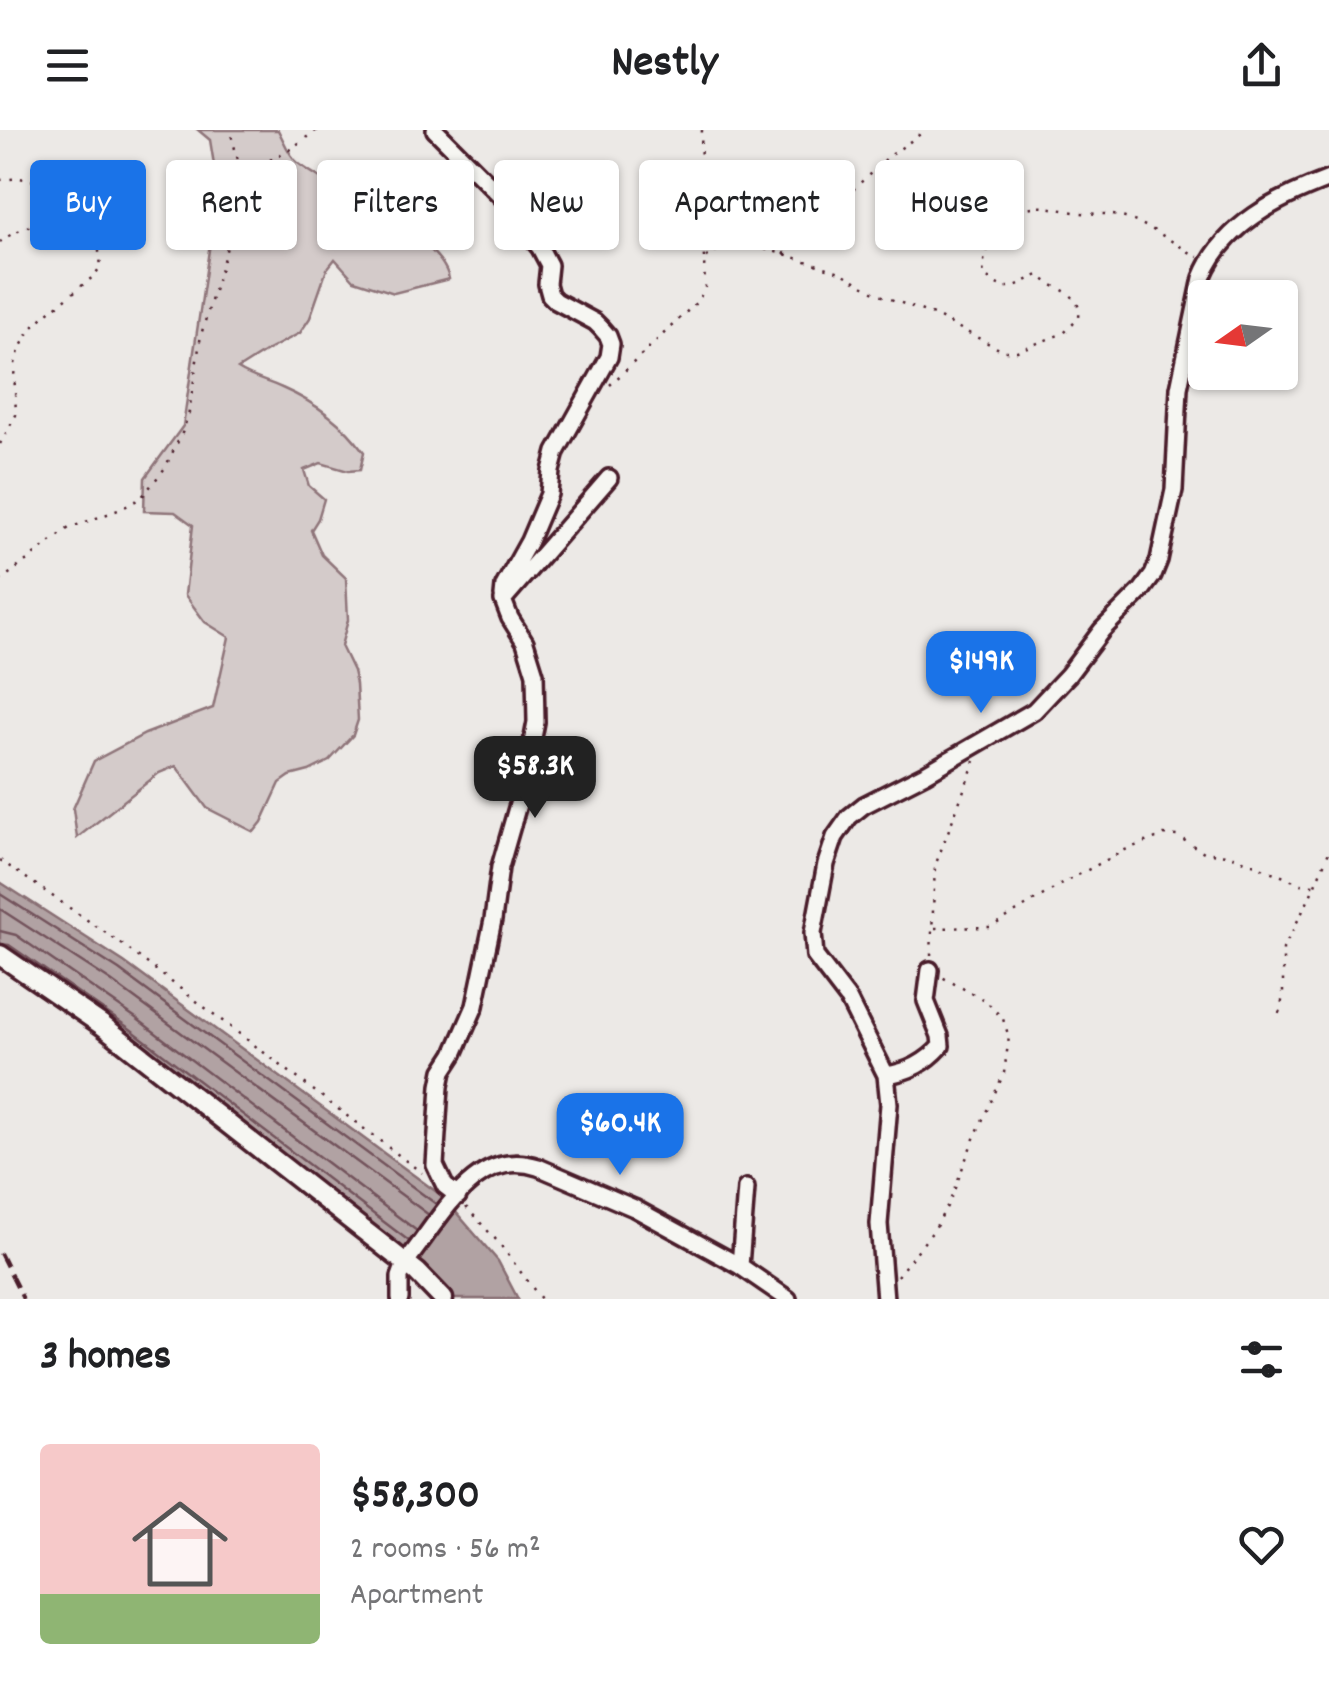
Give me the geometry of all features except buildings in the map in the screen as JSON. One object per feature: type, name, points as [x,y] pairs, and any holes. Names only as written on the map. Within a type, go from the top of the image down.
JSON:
[{"type":"main road","points":[[0,955],[102,1026],[407,1261],[443,1299]]},
{"type":"street","points":[[435,130],[514,208],[550,265],[550,295],[595,322],[611,344],[609,357],[556,452],[545,504],[504,586],[503,600],[525,642],[535,674],[536,722],[500,866],[475,1006],[443,1071],[440,1086],[435,1165],[455,1199]]},
{"type":"street","points":[[884,1299],[878,1224],[890,1104],[886,1075],[848,999],[816,956],[813,933],[835,837],[849,817],[864,805],[1034,711],[1102,630],[1142,590],[1160,560],[1174,490],[1178,388],[1208,263],[1246,220],[1329,180]]},
{"type":"street","points":[[503,600],[609,478]]},
{"type":"street","points":[[886,1075],[916,1067],[941,1046],[926,1001],[930,970]]},
{"type":"street","points":[[400,1299],[400,1278],[407,1261],[455,1199],[470,1181],[509,1162],[524,1162],[634,1208],[740,1266],[788,1299]]},
{"type":"street","points":[[740,1266],[746,1188]]},
{"type":"path","points":[[230,130],[238,160]]},
{"type":"path","points":[[270,160],[316,130]]},
{"type":"path","points":[[606,389],[699,300],[705,287],[698,196],[702,130]]},
{"type":"path","points":[[784,254],[887,158],[926,130]]},
{"type":"path","points":[[0,180],[30,180]]},
{"type":"path","points":[[704,259],[739,243],[784,254],[840,272],[880,295],[936,316],[1003,351],[1017,350],[1064,333],[1079,318],[1079,306],[1072,296],[1039,275],[1010,288],[984,275],[983,261],[994,238],[1028,206],[1124,217],[1208,263]]},
{"type":"path","points":[[0,242],[30,225]]},
{"type":"path","points":[[0,444],[16,415],[14,367],[20,348],[43,317],[94,276],[101,266],[99,250]]},
{"type":"path","points":[[0,581],[69,528],[142,498],[165,468],[186,421],[201,334],[226,250]]},
{"type":"path","points":[[895,1278],[934,1230],[950,1202],[1004,1073],[1009,1038],[1003,1019],[986,1000],[930,970],[935,866],[982,741]]},
{"type":"path","points":[[934,928],[992,926],[1124,850],[1164,834],[1177,836],[1204,852],[1232,856],[1301,884],[1314,885]]},
{"type":"path","points":[[1279,1013],[1283,949],[1329,852]]},
{"type":"path","points":[[0,860],[119,942],[430,1180]]},
{"type":"path","points":[[455,1199],[498,1243],[541,1299]]},
{"type":"shaded area","points":[[198,130],[278,130],[296,160],[213,160],[210,140]]},
{"type":"shaded area","points":[[297,162],[317,176],[317,250],[431,250],[442,263],[449,279],[394,293],[354,280],[335,259],[300,333],[238,369],[317,407],[364,452],[360,470],[348,471],[321,463],[304,470],[309,486],[324,499],[311,530],[322,555],[346,578],[348,620],[341,646],[356,684],[358,720],[353,735],[329,761],[280,783],[254,832],[207,808],[176,766],[159,773],[77,838],[73,809],[94,761],[145,734],[213,708],[229,637],[205,622],[185,595],[193,525],[175,512],[144,511],[145,478],[183,426],[209,250],[297,250]]},
{"type":"water","points":[[0,882],[124,962],[442,1196],[498,1261],[518,1299],[447,1299],[425,1266],[123,1036],[0,951]]},
{"type":"railway","points":[[0,1253],[23,1299]]}]
